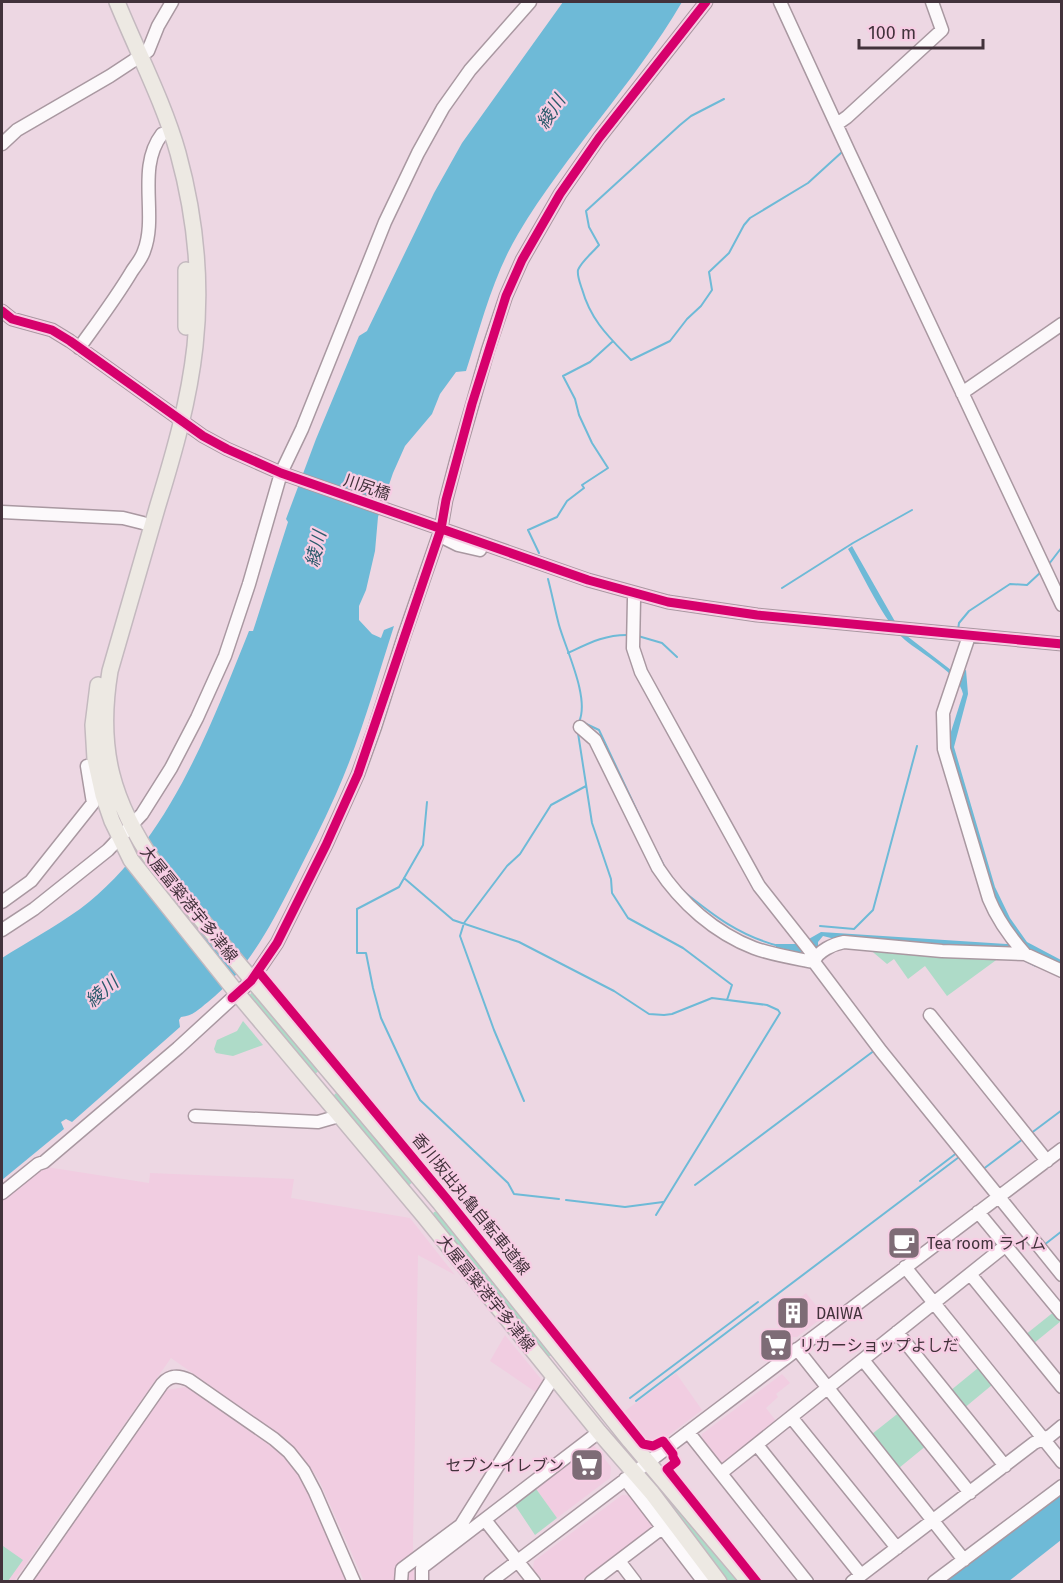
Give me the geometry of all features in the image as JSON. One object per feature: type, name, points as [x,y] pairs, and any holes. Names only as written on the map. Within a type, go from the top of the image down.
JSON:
[{"type":"main road","name":"大屋冨築港宇多津線","points":[[96,761],[105,724],[110,671],[178,418],[195,345],[198,306],[193,228],[178,152],[165,115],[108,2]]},
{"type":"main road","name":"大屋冨築港宇多津線","points":[[117,2],[162,134],[176,191],[183,228],[186,268],[185,342],[178,418],[143,523],[101,668],[93,725],[96,761],[103,795],[157,867],[440,1203],[648,1462],[747,1578]]},
{"type":"main road","name":"大屋冨築港宇多津線","points":[[126,825],[122,844],[145,879],[600,1432],[629,1476],[652,1493],[719,1581]]},
{"type":"main road","points":[[318,1090],[336,1078]]},
{"type":"main road","points":[[423,1216],[440,1203]]},
{"type":"main road","points":[[554,1376],[565,1357]]},
{"type":"street","points":[[2,144],[17,130],[150,48],[158,26],[172,2]]},
{"type":"street","points":[[126,825],[142,814],[171,768],[225,656],[302,429],[385,222],[417,153],[443,108],[470,70],[530,2]]},
{"type":"street","points":[[2,1193],[38,1164],[44,1162],[178,1048],[277,943],[326,845],[358,774],[439,530],[472,404],[506,296],[522,260],[560,194],[599,138],[706,2]]},
{"type":"street","points":[[780,2],[1060,598]]},
{"type":"street","points":[[837,124],[942,30],[932,2]]},
{"type":"street","points":[[79,348],[125,284],[144,252],[148,233],[147,189],[155,143],[162,134]]},
{"type":"street","name":"川尻橋","points":[[2,311],[12,319],[52,330],[178,418],[227,449],[285,474],[439,530],[637,594],[668,602],[757,615],[1062,644]]},
{"type":"street","points":[[962,393],[1062,324]]},
{"type":"street","points":[[2,512],[123,518],[143,523]]},
{"type":"street","points":[[637,594],[634,599],[633,648],[640,672],[759,886],[803,941],[881,1051],[1062,1275]]},
{"type":"street","points":[[969,636],[943,713],[944,749],[989,900],[996,916],[1021,950]]},
{"type":"street","points":[[580,727],[595,740],[658,868],[675,892],[702,916],[740,942],[774,954],[814,958],[836,944],[844,942],[942,951],[1021,950],[1062,970]]},
{"type":"street","points":[[2,902],[32,881],[93,803],[96,761]]},
{"type":"street","points":[[2,930],[122,844]]},
{"type":"street","points":[[930,1015],[1047,1161]]},
{"type":"street","points":[[195,1116],[318,1122],[339,1116]]},
{"type":"street","points":[[490,1581],[1062,1149]]},
{"type":"street","points":[[978,1212],[1062,1314]]},
{"type":"street","points":[[721,1473],[1005,1246]]},
{"type":"street","points":[[905,1267],[1062,1462]]},
{"type":"street","points":[[970,1274],[1062,1386]]},
{"type":"street","points":[[897,1332],[1005,1466]]},
{"type":"street","points":[[797,1349],[964,1560]]},
{"type":"street","points":[[863,1360],[970,1492]]},
{"type":"street","points":[[24,1581],[162,1384],[171,1377],[178,1376],[189,1380],[289,1452],[304,1471],[315,1491],[354,1581]]},
{"type":"street","points":[[401,1581],[402,1569],[461,1525],[554,1376]]},
{"type":"street","points":[[791,1417],[897,1548]]},
{"type":"street","points":[[757,1444],[856,1578],[1062,1426]]},
{"type":"street","points":[[422,1581],[424,1566],[600,1432]]},
{"type":"street","points":[[688,1432],[807,1581]]},
{"type":"street","points":[[629,1476],[662,1528],[704,1581]]},
{"type":"street","points":[[934,1581],[1062,1486]]},
{"type":"street","points":[[486,1520],[534,1581]]},
{"type":"street","points":[[591,1581],[662,1528]]},
{"type":"street","points":[[619,1561],[635,1581]]},
{"type":"shaded area","points":[[40,1166],[149,1183],[150,1173],[294,1179],[291,1198],[410,1218],[455,1275],[418,1255],[414,1581],[364,1581],[319,1480],[308,1464],[285,1438],[171,1358],[14,1581],[2,1582],[2,1198]]},
{"type":"shaded area","points":[[806,1293],[822,1313],[822,1318],[797,1337],[792,1337],[777,1317]]},
{"type":"shaded area","points":[[505,1335],[545,1384],[537,1393],[490,1361]]},
{"type":"shaded area","points":[[676,1373],[702,1410],[660,1442],[647,1441],[625,1411]]},
{"type":"shaded area","points":[[782,1374],[790,1383],[776,1394],[778,1397],[766,1408],[776,1421],[725,1463],[719,1462],[701,1440],[702,1434]]},
{"type":"shaded area","points":[[186,1387],[276,1450],[287,1461],[307,1491],[347,1581],[34,1581],[166,1390]]},
{"type":"shaded area","points":[[592,1443],[611,1467],[610,1478],[557,1518],[534,1486]]},
{"type":"shaded area","points":[[622,1495],[634,1496],[656,1524],[581,1581],[544,1581],[533,1569],[534,1561]]},
{"type":"green space","points":[[868,948],[999,958],[947,996],[925,966],[908,979],[894,959],[887,964]]},
{"type":"green space","points":[[255,990],[322,1068],[314,1075],[247,997]]},
{"type":"green space","points":[[243,1021],[263,1045],[233,1056],[216,1053],[214,1049],[217,1040],[237,1031]]},
{"type":"green space","points":[[339,1090],[415,1180],[407,1187],[332,1097]]},
{"type":"green space","points":[[438,1211],[552,1355],[544,1356],[432,1216]]},
{"type":"green space","points":[[1055,1311],[1061,1321],[1033,1344],[1025,1335]]},
{"type":"green space","points":[[978,1368],[992,1385],[963,1409],[950,1391]]},
{"type":"green space","points":[[901,1411],[927,1445],[899,1468],[872,1434]]},
{"type":"green space","points":[[657,1480],[740,1577],[750,1569],[760,1581],[727,1581],[653,1483]]},
{"type":"green space","points":[[534,1486],[557,1518],[535,1535],[513,1502]]},
{"type":"green space","points":[[3,1546],[23,1560],[8,1581],[2,1581]]},
{"type":"water","name":"綾川","points":[[563,2],[682,2],[643,61],[537,204],[518,234],[501,267],[466,371],[456,372],[440,394],[432,414],[405,446],[393,473],[378,517],[375,551],[366,590],[359,606],[359,620],[372,634],[381,638],[384,630],[394,626],[353,753],[326,816],[275,916],[256,948],[234,977],[199,1010],[181,1017],[180,1027],[72,1122],[66,1119],[61,1122],[64,1129],[2,1180],[2,958],[70,916],[111,882],[138,852],[161,818],[201,744],[249,631],[253,631],[288,522],[286,519],[359,336],[367,331],[434,193],[462,143]]},
{"type":"water","points":[[852,546],[897,625],[907,636],[960,677],[966,670],[968,694],[954,747],[995,887],[1010,918],[1027,942],[1061,960],[1061,967],[1002,949],[835,939],[823,936],[818,942],[818,948],[806,954],[776,947],[776,944],[800,944],[821,932],[1021,945],[994,903],[950,752],[949,738],[963,694],[960,686],[938,664],[905,640],[889,622],[848,549]]},
{"type":"water","points":[[1061,1492],[1061,1540],[1009,1581],[944,1582]]},
{"type":"waterway","points":[[724,99],[691,116],[586,211],[589,227],[599,245],[584,260],[578,270],[580,282],[590,310],[608,336],[631,360],[670,341],[687,319],[701,306],[712,290],[709,272],[729,253],[750,218],[808,183],[842,152]]},
{"type":"waterway","points":[[539,553],[528,530],[557,517],[567,501],[584,488],[582,485],[608,468],[592,443],[579,415],[575,399],[563,376],[590,362],[612,342]]},
{"type":"waterway","points":[[782,588],[853,543],[912,510]]},
{"type":"waterway","points":[[1049,564],[1062,547]]},
{"type":"waterway","points":[[958,630],[959,623],[969,611],[1010,584],[1027,585],[1041,572]]},
{"type":"waterway","points":[[548,579],[559,625],[576,674],[582,700],[579,722]]},
{"type":"waterway","points":[[568,653],[605,638],[630,635]]},
{"type":"waterway","points":[[638,636],[662,643],[677,657]]},
{"type":"waterway","points":[[580,721],[599,730],[645,828]]},
{"type":"waterway","points":[[578,733],[592,823],[611,879],[612,893],[628,918],[683,948],[732,985],[727,1000]]},
{"type":"waterway","points":[[820,926],[854,929],[873,910],[917,746]]},
{"type":"waterway","points":[[524,1101],[494,1030],[460,936],[464,923],[507,866],[520,854],[551,805],[586,786]]},
{"type":"waterway","points":[[427,802],[423,845],[399,887],[357,909],[357,953],[366,953],[381,1018],[420,1100],[508,1183],[514,1194],[559,1199]]},
{"type":"waterway","points":[[657,852],[665,868]]},
{"type":"waterway","points":[[404,878],[453,920],[519,942],[614,991],[649,1014],[672,1014],[712,998],[767,1005],[778,1010],[780,1013],[656,1215]]},
{"type":"waterway","points":[[683,891],[740,931],[779,946]]},
{"type":"waterway","points":[[1022,959],[1036,966]]},
{"type":"waterway","points":[[695,1185],[875,1050]]},
{"type":"waterway","points":[[1030,1134],[1062,1110]]},
{"type":"waterway","points":[[982,1170],[1023,1139]]},
{"type":"waterway","points":[[920,1181],[958,1152]]},
{"type":"waterway","points":[[636,1401],[959,1157]]},
{"type":"waterway","points":[[566,1200],[625,1207],[663,1202]]},
{"type":"waterway","points":[[1043,1243],[1044,1245],[1062,1231]]},
{"type":"waterway","points":[[630,1398],[758,1302]]},
{"type":"cycle path","points":[[232,998],[251,981],[277,943],[326,845],[358,774],[441,529],[446,500],[472,404],[506,296],[522,260],[560,194],[599,138],[706,2]]},
{"type":"cycle path","points":[[2,311],[12,319],[52,330],[70,341],[203,436],[227,449],[281,473],[588,580],[668,602],[757,615],[1062,644]]},
{"type":"cycle path","name":"香川坂出丸亀自転車道線","points":[[258,971],[447,1199],[643,1444],[653,1446],[663,1441],[676,1462],[667,1469],[757,1582]]},
{"type":"place","name":"Tea room ライム","points":[[904,1243]]},
{"type":"place","name":"DAIWA","points":[[793,1313]]},
{"type":"place","name":"リカーショップよしだ","points":[[776,1345]]},
{"type":"place","name":"セブン-イレブン","points":[[587,1465]]}]
